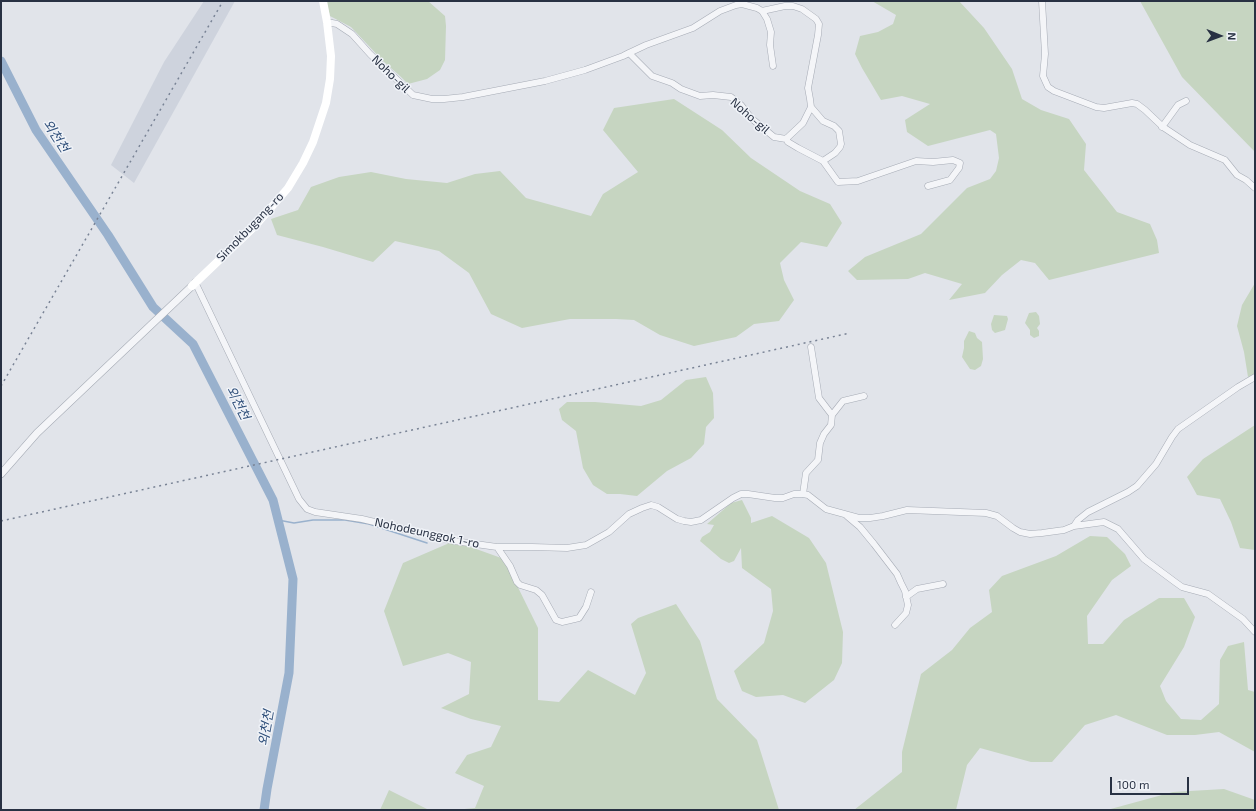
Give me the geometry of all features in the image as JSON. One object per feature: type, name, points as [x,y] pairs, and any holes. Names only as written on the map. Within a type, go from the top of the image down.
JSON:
[{"type":"main road","name":"Simokbugang-ro","points":[[194,284],[256,225],[288,188],[303,163],[326,103],[330,79],[331,56],[327,22],[322,1]]},
{"type":"street","points":[[797,8],[800,1]]},
{"type":"street","points":[[1042,1],[1045,54],[1043,76],[1048,87],[1054,91],[1096,107],[1104,108],[1132,102],[1137,104],[1162,127],[1190,145],[1225,160],[1237,175],[1246,180],[1255,188]]},
{"type":"street","name":"Noho-gil","points":[[327,22],[337,24],[352,34],[370,54],[413,95],[432,99],[463,97],[545,81],[587,70],[646,45],[693,28],[736,4],[757,8],[762,11]]},
{"type":"street","points":[[773,66],[770,45],[771,32],[767,19],[762,11],[785,6],[797,8],[816,19],[818,24],[818,35],[808,88],[811,107],[823,121],[834,126],[839,131],[841,139],[840,147],[835,153],[822,161],[838,182],[858,181],[916,161],[933,162],[952,160],[960,163],[960,168],[950,180],[928,186]]},
{"type":"street","name":"Noho-gil","points":[[629,53],[652,76],[672,83],[681,89],[700,96],[713,95],[731,97],[741,105],[751,118],[774,137],[786,139],[788,142],[822,161]]},
{"type":"street","points":[[1162,127],[1178,105],[1186,101]]},
{"type":"street","points":[[786,139],[803,123],[811,107]]},
{"type":"street","points":[[1,474],[37,434],[194,284]]},
{"type":"street","name":"Nohodeunggok 1-ro","points":[[194,284],[299,499],[307,509],[315,512],[373,522],[454,542],[497,547],[567,548],[586,545],[609,532],[629,514],[642,508],[652,506],[658,507],[677,519],[691,522],[701,520],[741,494],[775,498],[783,498],[794,494],[803,494]]},
{"type":"street","points":[[811,347],[819,398],[832,415]]},
{"type":"street","points":[[1074,526],[1078,520],[1088,512],[1137,486],[1156,464],[1178,429],[1255,377]]},
{"type":"street","points":[[864,396],[843,401],[832,415],[831,426],[824,434],[820,443],[818,460],[806,473],[803,494],[808,495],[826,509],[859,518],[870,518],[907,510],[986,513],[997,516],[1020,532],[1030,534],[1064,530],[1074,526],[1104,522],[1115,526],[1127,537],[1144,559],[1182,587],[1208,594],[1243,619],[1255,632]]},
{"type":"street","points":[[846,515],[860,527],[897,574],[908,605],[906,613],[895,625]]},
{"type":"street","points":[[497,547],[510,566],[520,585],[536,590],[542,595],[556,620],[562,622],[579,618],[586,607],[590,592]]},
{"type":"street","points":[[906,597],[917,589],[942,584]]},
{"type":"shaded area","points":[[204,1],[235,1],[134,183],[111,165],[164,62]]},
{"type":"green space","points":[[326,1],[428,1],[445,16],[445,60],[440,70],[427,79],[408,84],[383,61],[351,27],[330,16]]},
{"type":"green space","points":[[872,1],[959,1],[984,28],[1012,69],[1022,99],[1041,110],[1069,119],[1086,144],[1084,170],[1117,212],[1150,224],[1157,240],[1159,253],[1049,280],[1035,263],[1021,260],[1002,275],[985,293],[949,300],[962,284],[925,273],[908,279],[857,280],[848,271],[865,257],[921,234],[967,188],[990,179],[996,171],[999,158],[996,134],[990,130],[928,146],[907,132],[905,120],[930,104],[902,96],[881,100],[855,54],[860,36],[878,32],[893,24],[896,15]]},
{"type":"green space","points":[[1140,1],[1255,1],[1255,152],[1182,77]]},
{"type":"green space","points":[[674,99],[722,130],[751,158],[800,191],[830,204],[842,223],[827,247],[801,242],[780,263],[784,280],[794,300],[779,321],[754,324],[736,337],[694,346],[660,335],[634,320],[616,319],[570,319],[522,328],[491,314],[469,273],[439,251],[395,241],[373,262],[277,235],[271,219],[298,210],[311,187],[339,177],[371,172],[406,179],[447,183],[475,174],[500,171],[526,198],[591,216],[603,194],[638,172],[603,130],[614,108]]},
{"type":"green space","points":[[1255,283],[1255,374],[1248,377],[1244,352],[1237,326],[1242,305]]},
{"type":"green space","points":[[1036,312],[1039,316],[1040,324],[1037,328],[1039,331],[1039,336],[1034,338],[1030,335],[1030,330],[1025,323],[1029,313]]},
{"type":"green space","points":[[994,315],[1007,316],[1008,319],[1005,330],[995,333],[992,330],[991,324]]},
{"type":"green space","points":[[969,331],[975,333],[977,338],[982,342],[983,359],[981,366],[975,370],[970,369],[962,357],[964,341]]},
{"type":"green space","points":[[706,377],[713,393],[714,418],[706,427],[704,444],[691,458],[667,471],[637,496],[607,494],[593,485],[583,468],[576,431],[562,420],[559,409],[567,402],[595,402],[641,406],[661,400],[686,380]]},
{"type":"green space","points":[[1255,425],[1255,550],[1240,548],[1231,522],[1220,499],[1197,495],[1187,477],[1203,459]]},
{"type":"green space","points":[[742,500],[751,518],[751,523],[772,516],[809,538],[826,563],[843,632],[842,663],[834,680],[805,703],[783,695],[756,697],[742,691],[734,671],[764,643],[773,611],[771,589],[742,568],[741,548],[734,561],[729,563],[721,559],[700,541],[702,537],[710,532],[714,525],[707,524],[731,503]]},
{"type":"green space","points":[[1090,536],[1107,537],[1125,554],[1131,566],[1112,580],[1087,616],[1088,644],[1103,644],[1124,620],[1159,598],[1184,598],[1195,617],[1184,647],[1160,686],[1166,701],[1181,719],[1201,720],[1219,704],[1220,660],[1228,646],[1244,642],[1248,690],[1255,692],[1255,752],[1219,732],[1195,735],[1167,735],[1116,715],[1085,725],[1052,762],[1031,762],[980,748],[967,765],[956,810],[854,810],[902,772],[902,752],[921,674],[952,650],[970,628],[992,612],[989,590],[1002,576],[1056,556]]},
{"type":"green space","points":[[454,541],[504,559],[538,628],[538,700],[559,702],[588,670],[635,695],[646,673],[631,624],[638,618],[676,604],[700,641],[717,699],[757,740],[779,810],[454,810],[475,808],[484,786],[455,773],[467,755],[491,747],[501,726],[471,719],[441,708],[469,694],[471,662],[448,653],[403,666],[384,611],[403,563]]},
{"type":"green space","points":[[1224,789],[1255,800],[1255,810],[1107,810],[1173,792]]},
{"type":"green space","points":[[389,790],[429,810],[380,810]]},
{"type":"waterway","name":"외천천","points":[[1,61],[36,130],[108,235],[153,307],[193,344],[273,500],[293,579],[289,673],[264,810]]},
{"type":"waterway","points":[[278,520],[294,523],[313,520],[345,520],[369,524],[427,543]]},
{"type":"railway","points":[[1,386],[223,1]]},
{"type":"railway","points":[[1,521],[850,333]]}]
